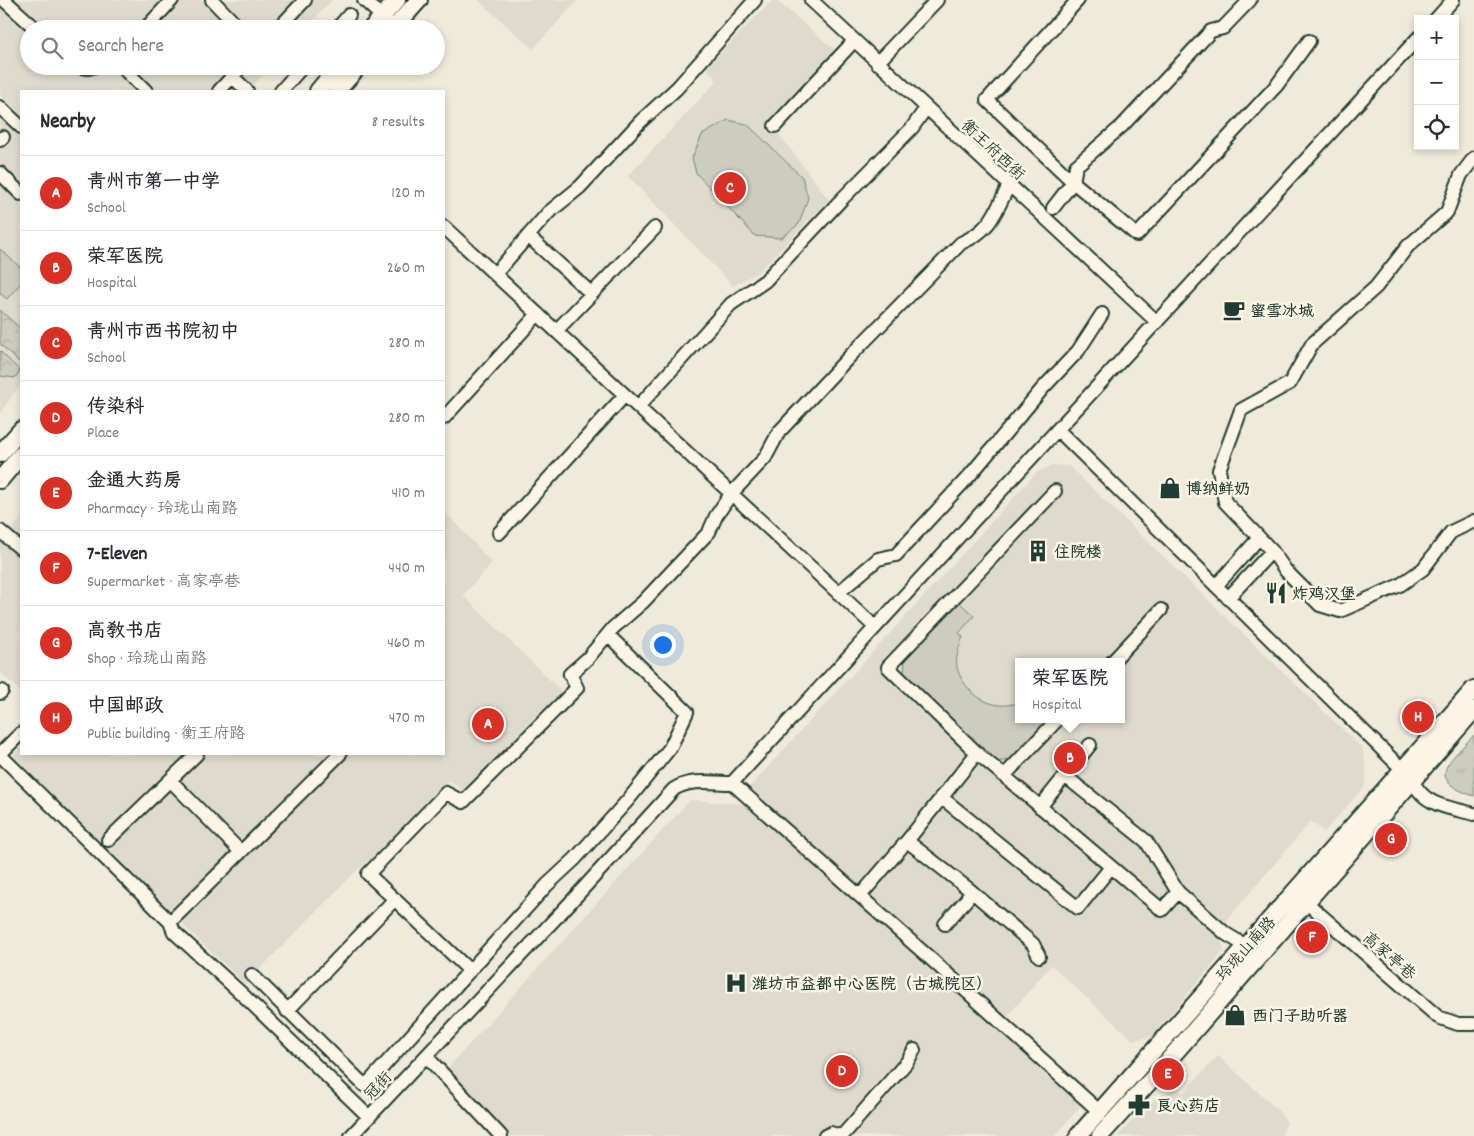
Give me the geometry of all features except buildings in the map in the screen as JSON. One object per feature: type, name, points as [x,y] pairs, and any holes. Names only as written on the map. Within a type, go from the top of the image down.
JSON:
[{"type":"main road","points":[[379,20],[397,0]]},
{"type":"main road","points":[[401,20],[419,0]]},
{"type":"main road","points":[[319,90],[331,75]]},
{"type":"main road","points":[[338,90],[352,75]]},
{"type":"main road","points":[[0,454],[20,431]]},
{"type":"main road","points":[[0,480],[20,456]]},
{"type":"main road","points":[[1408,776],[1418,750],[1474,689]]},
{"type":"main road","points":[[1408,776],[1474,710]]},
{"type":"main road","name":"玲珑山南路","points":[[1100,1136],[1151,1080],[1300,898],[1408,776]]},
{"type":"main road","name":"玲珑山南路","points":[[1078,1136],[1246,946],[1300,898]]},
{"type":"street","points":[[4,0],[26,20]]},
{"type":"street","points":[[153,20],[172,0]]},
{"type":"street","points":[[212,0],[231,20]]},
{"type":"street","points":[[286,20],[305,0]]},
{"type":"street","points":[[364,0],[376,20]]},
{"type":"street","points":[[494,274],[548,213],[580,187],[640,122],[677,88],[756,0]]},
{"type":"street","name":"衡王府西街","points":[[811,0],[1157,322]]},
{"type":"street","points":[[878,63],[937,0]]},
{"type":"street","points":[[1078,0],[987,100],[1074,182],[1137,235],[1277,85],[1309,41]]},
{"type":"street","points":[[1053,208],[1074,182],[1076,166],[1122,126],[1211,31],[1223,28],[1250,0]]},
{"type":"street","points":[[1440,15],[1453,0]]},
{"type":"street","points":[[345,20],[349,15]]},
{"type":"street","points":[[775,126],[854,41]]},
{"type":"street","points":[[1100,1112],[732,783],[1414,42]]},
{"type":"street","points":[[130,75],[145,90]]},
{"type":"street","points":[[281,90],[295,75]]},
{"type":"street","points":[[220,90],[233,77],[246,90]]},
{"type":"street","points":[[0,107],[20,126]]},
{"type":"street","points":[[638,407],[731,304],[765,281],[815,227],[906,135],[926,108]]},
{"type":"street","points":[[1474,158],[1461,175],[1447,212],[1408,246],[1376,287],[1312,344],[1290,383],[1241,410],[1219,470],[1224,502],[1258,539],[1272,551],[1286,571],[1320,605],[1340,611],[1400,585],[1423,569],[1451,532],[1474,521]]},
{"type":"street","points":[[0,173],[20,193]]},
{"type":"street","points":[[470,971],[368,874],[446,793],[463,802],[577,688],[570,674],[588,658],[614,628],[643,602],[709,532],[716,516],[731,494],[765,458],[780,432],[850,356],[961,243],[973,238],[990,224],[1009,185]]},
{"type":"street","points":[[445,228],[875,627]]},
{"type":"street","points":[[556,331],[655,228]]},
{"type":"street","points":[[528,236],[592,294]]},
{"type":"street","points":[[445,417],[538,314]]},
{"type":"street","points":[[838,593],[878,559],[896,554],[971,474],[1043,388],[1078,351],[1102,314]]},
{"type":"street","points":[[499,533],[625,395]]},
{"type":"street","points":[[1058,430],[1408,776],[1420,793],[1432,802],[1474,814]]},
{"type":"street","points":[[1055,491],[888,667],[977,753],[1162,910],[1178,892]]},
{"type":"street","points":[[0,531],[20,548]]},
{"type":"street","points":[[1216,586],[1258,539]]},
{"type":"street","points":[[1228,598],[1272,551]]},
{"type":"street","points":[[1116,658],[1161,610]]},
{"type":"street","points":[[252,976],[364,1085],[634,793],[670,748],[687,712],[608,634]]},
{"type":"street","points":[[1004,776],[1054,723]]},
{"type":"street","points":[[20,734],[0,754],[170,922],[174,932],[242,994],[369,1117]]},
{"type":"street","points":[[1040,807],[1090,745]]},
{"type":"street","points":[[860,896],[907,841],[977,753]]},
{"type":"street","points":[[108,840],[196,755]]},
{"type":"street","points":[[170,922],[339,755]]},
{"type":"street","points":[[1065,776],[1146,841],[1178,892],[1226,934],[1246,946]]},
{"type":"street","points":[[170,780],[240,852]]},
{"type":"street","name":"冠街","points":[[351,1136],[674,789],[683,783],[692,782],[732,783]]},
{"type":"street","points":[[941,797],[1078,908],[1111,867]]},
{"type":"street","points":[[907,841],[970,890],[1033,944],[1039,956]]},
{"type":"street","points":[[945,924],[967,899],[970,890]]},
{"type":"street","name":"高家亭巷","points":[[1300,898],[1438,1017],[1458,1024],[1474,1024]]},
{"type":"street","points":[[287,1011],[395,900]]},
{"type":"street","points":[[825,1136],[831,1134],[841,1136],[907,1062],[914,1050]]},
{"type":"street","points":[[426,1056],[501,1136]]},
{"type":"shaded area","points":[[0,0],[332,0],[313,20],[20,20],[20,75],[263,75],[249,90],[20,90],[20,114],[0,95]]},
{"type":"shaded area","points":[[478,0],[578,0],[533,49]]},
{"type":"shaded area","points":[[773,0],[776,0],[836,51],[771,118],[778,133],[829,200],[758,272],[733,286],[628,176],[717,81],[706,67]]},
{"type":"shaded area","points":[[0,117],[20,136],[20,385],[0,413]]},
{"type":"shaded area","points":[[1052,465],[1069,466],[1362,748],[1366,768],[1365,786],[1324,832],[1311,821],[1225,922],[1232,928],[1221,940],[1224,951],[1151,1037],[1133,1040],[1051,965],[1006,1018],[826,856],[748,789],[1037,472]]},
{"type":"shaded area","points":[[445,512],[492,563],[463,595],[564,694],[464,792],[450,780],[374,857],[358,869],[245,984],[183,925],[183,916],[176,910],[169,913],[13,756],[20,749],[20,755],[445,755]]},
{"type":"shaded area","points":[[20,519],[20,691],[0,672],[0,544]]},
{"type":"shaded area","name":"潍坊市益都中心医院（古城院区）","points":[[690,800],[744,804],[1084,1102],[1055,1136],[509,1136],[447,1069]]},
{"type":"shaded area","points":[[1218,1056],[1275,1107],[1287,1122],[1281,1136],[1118,1136],[1148,1104],[1175,1086],[1183,1093]]},
{"type":"green space","points":[[728,120],[747,124],[802,177],[808,198],[799,224],[781,238],[755,236],[696,173],[692,158],[702,135]]},
{"type":"green space","points":[[0,249],[20,267],[20,284],[7,299],[0,293]]},
{"type":"green space","points":[[0,310],[20,328],[20,363],[0,344]]},
{"type":"green space","points":[[0,351],[20,371],[15,378],[0,376]]},
{"type":"green space","points":[[960,603],[974,616],[959,633],[963,637],[958,654],[957,667],[964,683],[974,694],[992,704],[1015,704],[1015,723],[1044,723],[1010,760],[996,762],[904,675],[905,660]]},
{"type":"green space","points":[[1474,735],[1474,796],[1458,790],[1449,783],[1445,776],[1450,761]]},
{"type":"place","name":"青州市西书院初中","points":[[730,188]]},
{"type":"place","name":"蜜雪冰城","points":[[1234,310]]},
{"type":"place","name":"博纳鲜奶","points":[[1170,488]]},
{"type":"place","name":"住院楼","points":[[1038,551]]},
{"type":"place","name":"炸鸡汉堡","points":[[1276,593]]},
{"type":"place","name":"中国邮政","points":[[1418,717]]},
{"type":"place","name":"青州市第一中学","points":[[488,724]]},
{"type":"place","name":"荣军医院","points":[[1070,758]]},
{"type":"place","name":"高教书店","points":[[1391,839]]},
{"type":"place","name":"7-Eleven","points":[[1312,937]]},
{"type":"place","name":"潍坊市益都中心医院（古城院区）","points":[[736,983]]},
{"type":"place","name":"西门子助听器","points":[[1235,1015]]},
{"type":"place","name":"传染科","points":[[842,1071]]},
{"type":"place","name":"金通大药房","points":[[1168,1074]]},
{"type":"place","name":"良心药店","points":[[1139,1105]]}]
